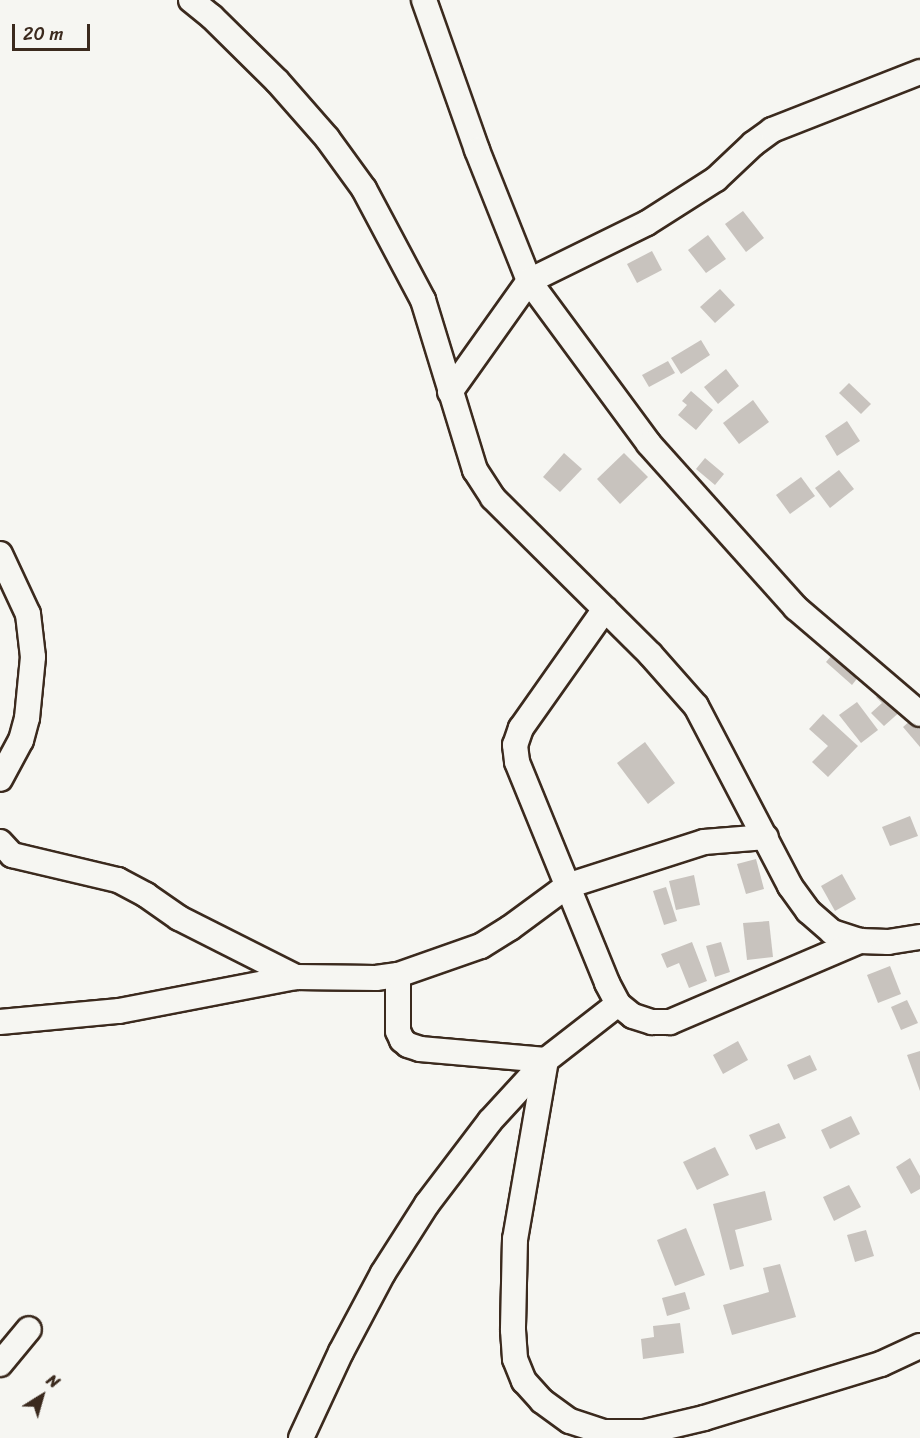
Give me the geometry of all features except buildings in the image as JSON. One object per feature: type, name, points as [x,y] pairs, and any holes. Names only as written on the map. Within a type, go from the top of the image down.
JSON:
[{"type":"street","points":[[191,0],[212,16],[277,81],[327,138],[364,189],[423,300],[475,471],[493,498],[650,654],[696,706],[790,886],[808,911],[832,932],[860,941],[888,942],[920,937]]},
{"type":"street","points":[[424,0],[477,150],[529,281],[649,444],[796,608],[920,714]]},
{"type":"street","points":[[450,392],[529,281],[647,223],[716,179],[753,144],[772,130],[920,72]]},
{"type":"street","points":[[0,554],[28,614],[33,657],[27,718],[21,740],[0,779]]},
{"type":"street","points":[[605,609],[521,728],[515,745],[517,762],[607,983],[618,1004],[633,1016],[652,1022],[670,1022],[860,941]]},
{"type":"street","points":[[0,1022],[119,1011],[296,977],[376,978],[398,975],[481,946],[510,928],[567,886],[704,842],[766,837]]},
{"type":"street","points":[[0,842],[12,855],[118,880],[180,918],[296,977]]},
{"type":"street","points":[[398,975],[398,1031],[408,1045],[420,1050],[546,1059]]},
{"type":"street","points":[[301,1438],[341,1352],[378,1283],[427,1204],[490,1121],[546,1059],[618,1004]]},
{"type":"street","points":[[546,1059],[515,1239],[513,1330],[515,1359],[524,1381],[542,1401],[570,1421],[603,1432],[645,1432],[704,1418],[870,1367],[920,1346]]},
{"type":"street","points":[[0,1364],[29,1329]]}]
